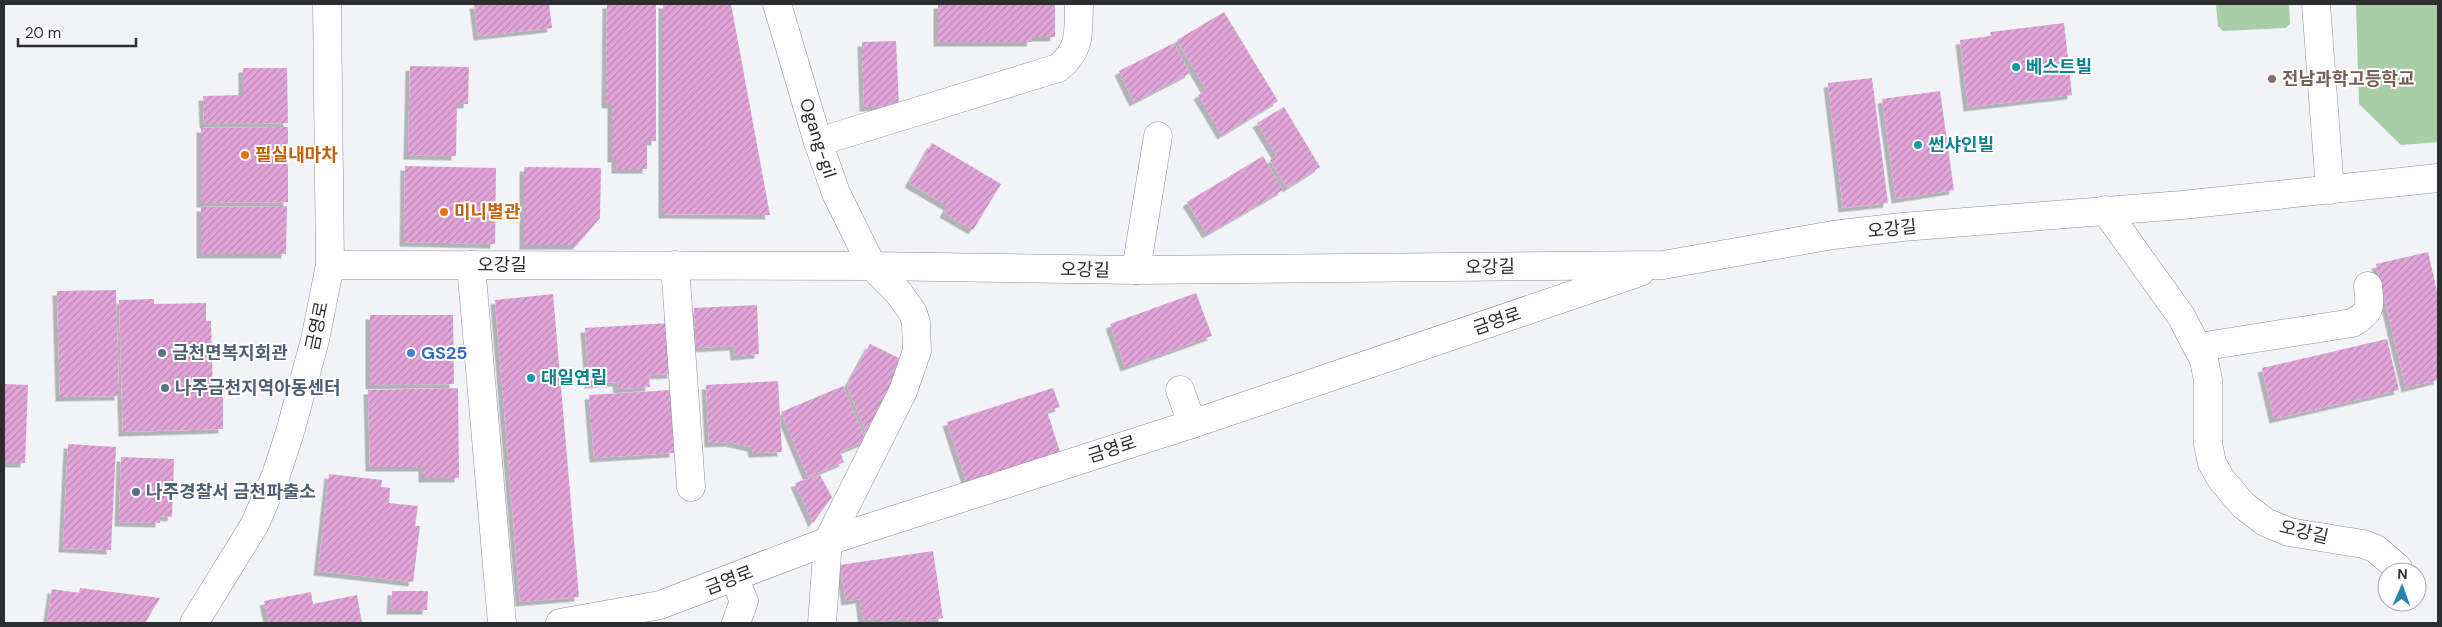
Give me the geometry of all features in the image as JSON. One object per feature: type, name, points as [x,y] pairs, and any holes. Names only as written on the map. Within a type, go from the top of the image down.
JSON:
[{"type":"street","name":"금영로","points":[[194,623],[255,524],[276,475],[310,358],[330,265],[326,4]]},
{"type":"street","name":"Ogang-gil","points":[[777,4],[818,142],[836,193],[872,266]]},
{"type":"street","points":[[818,142],[1058,68],[1069,59],[1075,49],[1078,4]]},
{"type":"street","points":[[2316,4],[2330,190]]},
{"type":"street","points":[[1136,270],[1158,136]]},
{"type":"street","name":"오강길","points":[[330,265],[872,266],[1136,270],[1663,265],[1833,236],[2330,190],[2438,178]]},
{"type":"street","name":"오강길","points":[[2105,210],[2181,316],[2199,347],[2208,380],[2208,444],[2212,463],[2221,479],[2243,505],[2266,522],[2289,532],[2363,544],[2376,549],[2391,562]]},
{"type":"street","points":[[471,265],[502,623]]},
{"type":"street","name":"금영로","points":[[560,623],[660,605],[828,542],[1192,424],[1663,265]]},
{"type":"street","points":[[676,266],[691,487]]},
{"type":"street","points":[[822,623],[828,542],[903,392],[916,351],[916,324],[913,313],[898,292],[872,266]]},
{"type":"street","points":[[2199,347],[2352,323],[2368,313],[2370,307],[2368,286]]},
{"type":"street","points":[[1180,390],[1192,424]]},
{"type":"street","points":[[734,578],[744,601],[736,623]]},
{"type":"green space","points":[[2216,4],[2289,4],[2290,24],[2286,28],[2223,31],[2218,26]]},
{"type":"green space","points":[[2356,4],[2438,4],[2438,142],[2401,145],[2359,104]]},
{"type":"building","points":[[474,4],[549,4],[552,28],[478,36]]},
{"type":"building","points":[[607,4],[656,4],[656,141],[647,141],[647,169],[616,169],[616,158],[612,158],[612,104],[606,104]]},
{"type":"building","points":[[663,4],[731,4],[770,215],[663,214]]},
{"type":"building","points":[[938,4],[1055,4],[1055,37],[1032,37],[1031,42],[938,42]]},
{"type":"building","points":[[1224,12],[1278,101],[1222,135],[1198,95],[1206,90],[1177,40]]},
{"type":"building","name":"베스트빌","points":[[2064,23],[2072,95],[1968,107],[1960,40],[1991,36],[1990,32]]},
{"type":"building","points":[[896,41],[899,106],[864,107],[862,42]]},
{"type":"building","points":[[1174,43],[1190,73],[1134,102],[1119,71]]},
{"type":"building","points":[[410,66],[469,67],[468,104],[457,104],[456,156],[408,155]]},
{"type":"building","points":[[243,68],[287,68],[288,123],[204,124],[203,96],[243,95]]},
{"type":"building","points":[[1872,78],[1888,203],[1843,208],[1828,83]]},
{"type":"building","name":"썬샤인빌","points":[[1940,91],[1954,190],[1896,199],[1882,99]]},
{"type":"building","points":[[1284,107],[1320,167],[1287,188],[1270,160],[1277,156],[1257,123]]},
{"type":"building","points":[[288,127],[288,202],[201,203],[201,128]]},
{"type":"building","points":[[932,143],[1001,184],[973,230],[944,213],[948,206],[909,183]]},
{"type":"building","points":[[1263,156],[1283,190],[1207,234],[1187,202]]},
{"type":"building","points":[[405,166],[496,168],[495,244],[404,242]]},
{"type":"building","points":[[524,167],[601,168],[600,218],[577,245],[524,245]]},
{"type":"building","points":[[287,206],[286,254],[201,254],[201,207]]},
{"type":"building","points":[[2428,252],[2438,296],[2438,380],[2406,388],[2376,264]]},
{"type":"building","points":[[116,290],[119,396],[60,397],[57,291]]},
{"type":"building","points":[[1196,293],[1212,336],[1125,367],[1110,324]]},
{"type":"building","name":"대일연립","points":[[553,294],[579,597],[520,602],[495,300]]},
{"type":"building","points":[[154,299],[154,304],[206,303],[206,321],[211,321],[213,396],[223,396],[223,429],[123,432],[119,300]]},
{"type":"building","points":[[757,305],[759,354],[735,356],[734,346],[696,348],[694,308]]},
{"type":"building","points":[[370,315],[453,315],[454,384],[370,385]]},
{"type":"building","points":[[669,323],[672,374],[649,375],[650,387],[618,389],[617,382],[589,384],[585,328]]},
{"type":"building","points":[[2387,339],[2399,390],[2274,419],[2262,368]]},
{"type":"building","points":[[870,344],[903,360],[867,435],[847,386]]},
{"type":"building","points":[[778,381],[782,452],[753,453],[752,447],[729,442],[709,443],[706,385]]},
{"type":"building","points":[[4,384],[28,385],[25,463],[4,463]]},
{"type":"building","points":[[843,386],[866,441],[840,452],[844,462],[808,477],[781,412]]},
{"type":"building","points":[[458,388],[459,478],[423,478],[423,467],[370,467],[368,390]]},
{"type":"building","points":[[1053,388],[1060,407],[1047,411],[1060,452],[967,483],[947,422]]},
{"type":"building","points":[[671,390],[674,453],[594,458],[589,395]]},
{"type":"building","points":[[68,444],[116,447],[111,550],[63,548]]},
{"type":"building","points":[[121,457],[174,459],[172,517],[160,516],[160,523],[119,522]]},
{"type":"building","points":[[329,474],[382,480],[381,487],[390,488],[389,503],[418,506],[415,526],[420,526],[413,582],[318,571]]},
{"type":"building","points":[[820,475],[832,497],[813,523],[795,483]]},
{"type":"building","points":[[933,551],[943,618],[910,623],[907,618],[878,622],[878,618],[863,620],[860,599],[846,601],[840,565]]},
{"type":"building","points":[[80,588],[160,598],[145,623],[47,623],[52,589],[79,593]]},
{"type":"building","points":[[392,591],[428,591],[427,610],[391,610]]},
{"type":"building","points":[[311,592],[313,604],[357,595],[362,623],[269,623],[264,601]]},
{"type":"place","name":"베스트빌","points":[[2016,67]]},
{"type":"place","name":"전남과학고등학교","points":[[2272,79]]},
{"type":"place","name":"썬샤인빌","points":[[1918,145]]},
{"type":"place","name":"필실내마차","points":[[245,155]]},
{"type":"place","name":"미니별관","points":[[444,212]]},
{"type":"place","name":"금천면복지회관","points":[[162,353]]},
{"type":"place","name":"GS25","points":[[411,353]]},
{"type":"place","name":"대일연립","points":[[531,378]]},
{"type":"place","name":"나주금천지역아동센터","points":[[165,388]]},
{"type":"place","name":"나주경찰서 금천파출소","points":[[136,492]]}]
